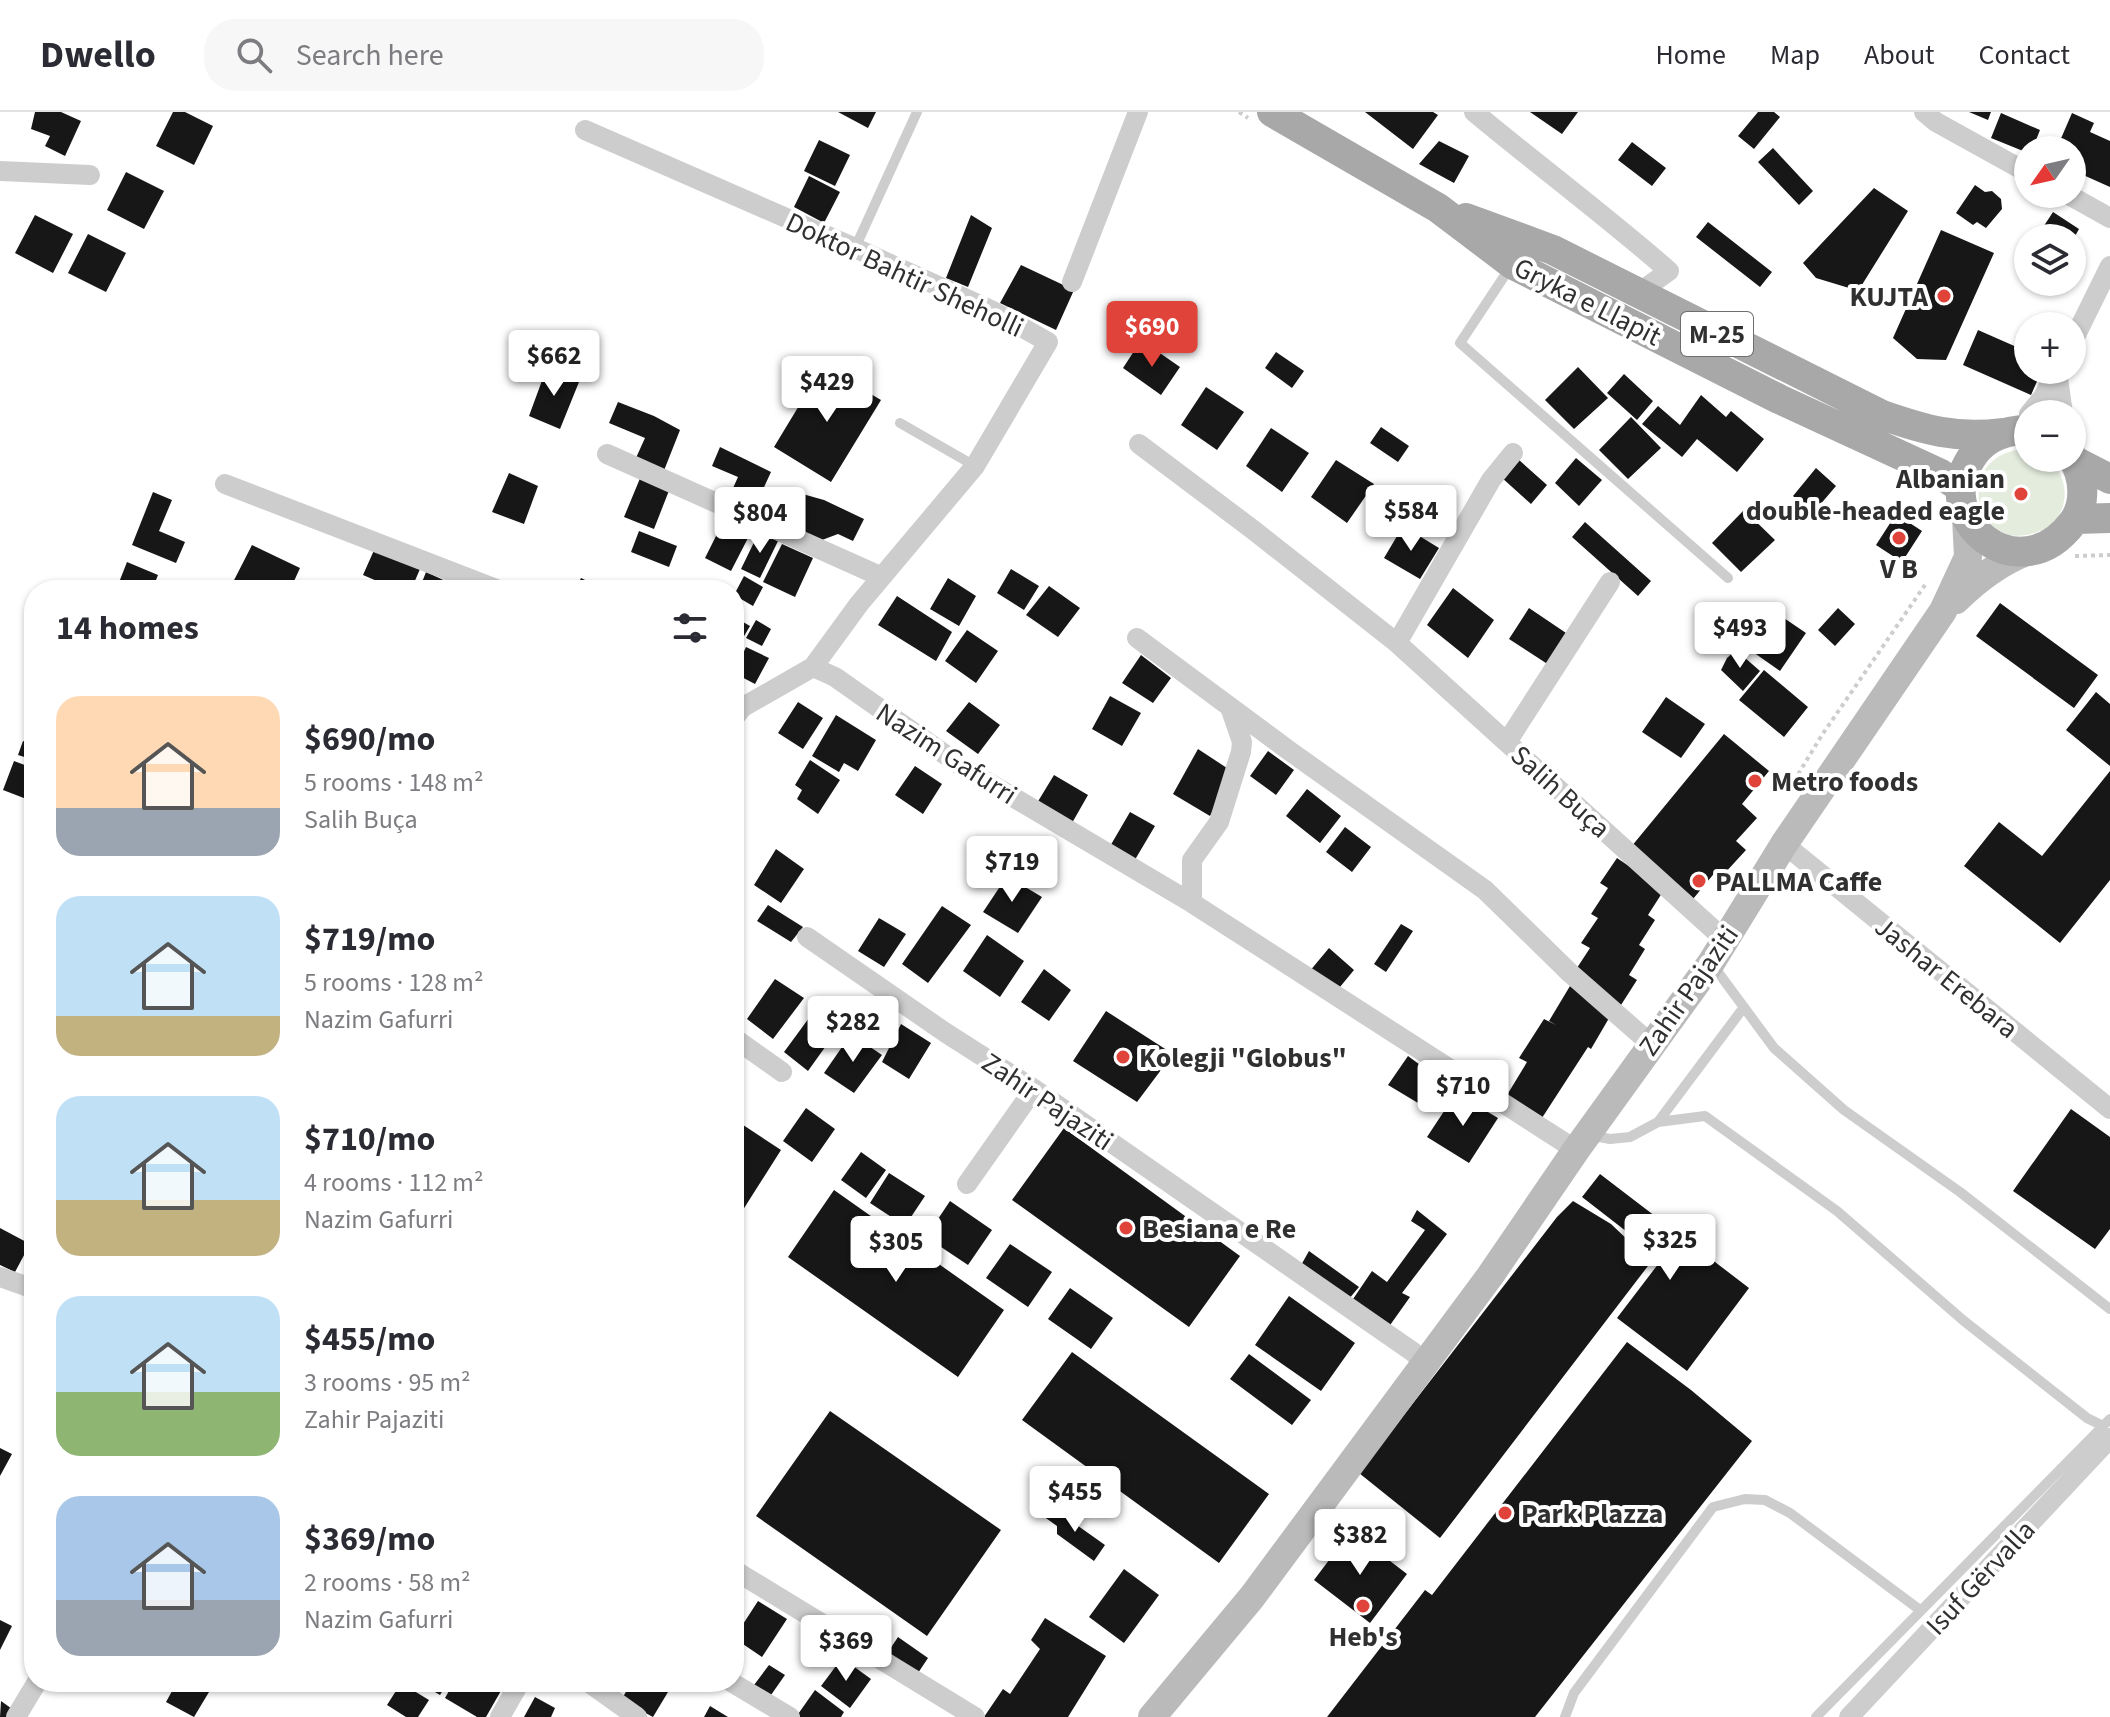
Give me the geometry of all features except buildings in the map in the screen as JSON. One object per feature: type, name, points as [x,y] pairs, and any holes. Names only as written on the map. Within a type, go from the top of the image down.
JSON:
[{"type":"main road","name":"Gryka e Llapit","points":[[1272,112],[1438,208],[1512,264],[1779,399],[1939,473],[1964,502]]},
{"type":"main road","name":"Gryka e Llapit","points":[[1438,208],[1553,250],[1882,415],[1925,430],[1960,436],[2014,426]]},
{"type":"main road","points":[[1964,502],[1969,460],[1989,439],[2014,428]]},
{"type":"main road","points":[[2086,466],[2110,479]]},
{"type":"main road","points":[[2029,551],[2057,541],[2076,519],[2082,489],[2079,472]]},
{"type":"main road","name":"M-25","points":[[1964,502],[1979,535],[2007,550],[2029,551]]},
{"type":"main road","name":"Zahir Pajaziti","points":[[1152,1717],[1252,1597],[1490,1276],[1718,951],[1784,844],[1943,611],[1968,557],[1964,502]]},
{"type":"main road","points":[[2076,519],[2110,518]]},
{"type":"main road","name":"Zahir Pajaziti","points":[[1943,611],[1992,569],[2029,551]]},
{"type":"street","points":[[1072,282],[1138,112]]},
{"type":"street","name":"Gryka e Llapit","points":[[1474,112],[1669,271],[1637,294]]},
{"type":"street","points":[[1924,112],[1936,122],[2014,165]]},
{"type":"street","name":"Doktor Bahtir Sheholli","points":[[585,130],[991,310],[1048,342],[975,466],[859,604],[813,667]]},
{"type":"street","points":[[0,171],[90,175]]},
{"type":"street","points":[[2086,205],[2110,218]]},
{"type":"street","points":[[2086,315],[2110,266]]},
{"type":"street","name":"Salih Buça","points":[[1143,446],[1397,643],[1507,742],[1718,951]]},
{"type":"street","points":[[1397,643],[1491,480],[1513,453]]},
{"type":"street","points":[[607,454],[882,577]]},
{"type":"street","points":[[225,484],[473,580]]},
{"type":"street","points":[[1507,742],[1610,582]]},
{"type":"street","points":[[1137,638],[1485,890],[1570,973],[1651,1044]]},
{"type":"street","points":[[744,705],[813,667]]},
{"type":"street","name":"Nazim Gafurri","points":[[813,667],[835,677],[967,770],[1192,903],[1582,1142]]},
{"type":"street","points":[[1192,903],[1192,860],[1219,822],[1241,752],[1242,742],[1230,707]]},
{"type":"street","name":"Jashar Erebara","points":[[1784,844],[2110,1109]]},
{"type":"street","name":"Zahir Pajaziti","points":[[807,937],[946,1033],[1034,1089],[1413,1352],[1424,1363]]},
{"type":"street","points":[[744,1045],[782,1072]]},
{"type":"street","points":[[967,1184],[1034,1089]]},
{"type":"street","points":[[0,1277],[24,1285]]},
{"type":"street","name":"Isuf Gërvalla","points":[[1849,1717],[2108,1427]]},
{"type":"street","points":[[744,1576],[975,1717]]},
{"type":"street","points":[[744,1690],[790,1717]]},
{"type":"street","points":[[16,1717],[31,1692]]},
{"type":"street","points":[[500,1717],[514,1692]]},
{"type":"street","points":[[602,1692],[637,1717]]},
{"type":"lane","points":[[855,248],[917,112]]},
{"type":"lane","points":[[1512,264],[1460,343],[1728,578]]},
{"type":"lane","points":[[900,423],[975,466]]},
{"type":"lane","points":[[1718,951],[1744,1007],[1774,1048],[1844,1110],[1960,1192],[2110,1309]]},
{"type":"lane","points":[[1658,1122],[1744,1007]]},
{"type":"lane","points":[[1582,1142],[1630,1137],[1658,1122],[1705,1116],[1837,1211],[1964,1321],[2087,1418],[2108,1427],[1920,1610],[1816,1717]]},
{"type":"lane","points":[[1565,1717],[1574,1693],[1713,1507],[1745,1499],[1765,1500],[1790,1513],[1920,1610]]},
{"type":"path","points":[[1792,785],[1822,735],[1931,577]]},
{"type":"shaded area","points":[[2014,451],[2014,472],[2059,472],[2064,501],[2058,517],[2047,527],[2016,536],[1999,530],[1986,519],[1980,503],[1979,486],[1985,469],[1999,456]]},
{"type":"place","name":"KUJTA","points":[[1944,296]]},
{"type":"place","name":"Albanian double-headed eagle","points":[[2021,494]]},
{"type":"place","name":"V B","points":[[1899,538]]},
{"type":"place","name":"Metro foods","points":[[1755,781]]},
{"type":"place","name":"PALLMA Caffe","points":[[1699,881]]},
{"type":"place","name":"Kolegji \"Globus\"","points":[[1123,1057]]},
{"type":"place","name":"Besiana e Re","points":[[1126,1228]]},
{"type":"place","name":"Park Plazza","points":[[1505,1513]]},
{"type":"place","name":"Heb's","points":[[1363,1606]]}]
